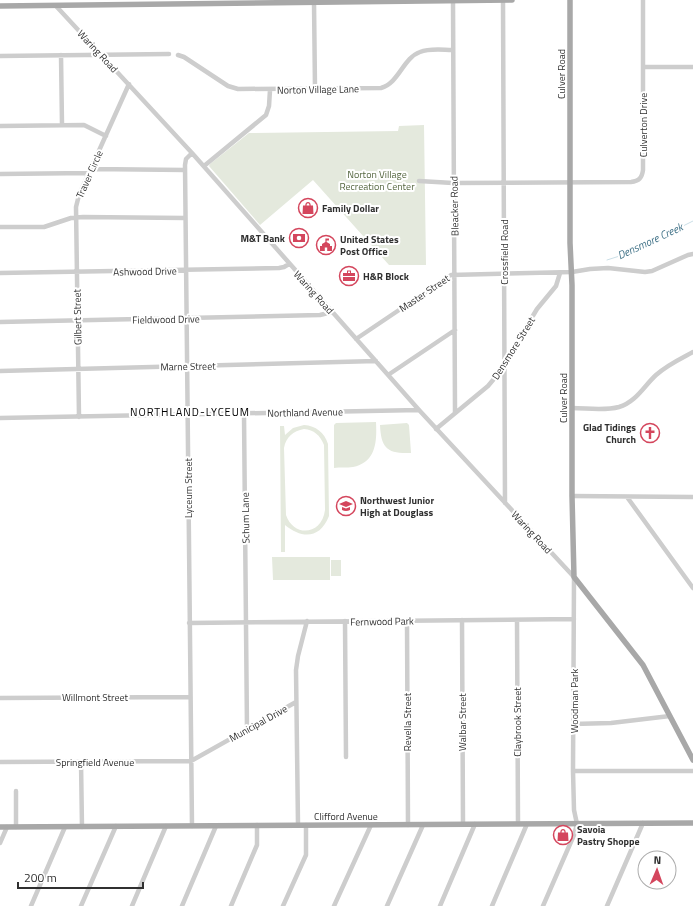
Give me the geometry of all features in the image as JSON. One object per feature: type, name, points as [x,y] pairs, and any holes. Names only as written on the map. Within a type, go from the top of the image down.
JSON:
[{"type":"main road","points":[[0,6],[30,3],[56,6],[85,3],[152,2],[512,0]]},
{"type":"main road","name":"Culver Road","points":[[570,0],[572,496],[574,578]]},
{"type":"main road","points":[[574,578],[643,665],[693,760]]},
{"type":"main road","name":"Clifford Avenue","points":[[0,827],[693,823]]},
{"type":"street","name":"Crossfield Road","points":[[504,0],[505,503]]},
{"type":"street","name":"Culverton Drive","points":[[570,182],[631,182],[637,181],[641,178],[643,170],[643,0]]},
{"type":"street","name":"Bleacker Road","points":[[453,1],[452,50],[455,412]]},
{"type":"street","points":[[314,2],[315,89]]},
{"type":"street","name":"Waring Road","points":[[56,6],[204,166],[436,429],[574,578]]},
{"type":"street","name":"Norton Village Lane","points":[[178,55],[184,57],[222,82],[234,88],[243,90],[381,88],[392,82],[411,58],[417,54],[428,50],[452,50]]},
{"type":"street","points":[[0,56],[169,54]]},
{"type":"street","points":[[61,55],[62,125]]},
{"type":"street","points":[[643,67],[693,67]]},
{"type":"street","name":"Traver Circle","points":[[75,217],[77,201],[129,84]]},
{"type":"street","points":[[204,166],[266,115],[269,106],[270,90]]},
{"type":"street","points":[[0,126],[84,125],[106,136]]},
{"type":"street","name":"Lyceum Street","points":[[192,153],[186,159],[185,170],[192,826]]},
{"type":"street","points":[[0,174],[185,170]]},
{"type":"street","points":[[419,181],[453,183],[570,182]]},
{"type":"street","points":[[0,227],[48,226],[75,217],[186,218]]},
{"type":"street","name":"Gilbert Street","points":[[75,217],[79,417]]},
{"type":"street","name":"Master Street","points":[[356,339],[450,275],[560,273],[608,268],[645,272],[652,271],[688,254],[693,254]]},
{"type":"street","name":"Ashwood Drive","points":[[0,273],[279,268],[289,264]]},
{"type":"street","name":"Densmore Street","points":[[436,429],[488,386],[537,309],[556,286],[560,273]]},
{"type":"street","name":"Fieldwood Drive","points":[[0,322],[320,315],[332,312]]},
{"type":"street","points":[[388,375],[455,330]]},
{"type":"street","points":[[572,408],[604,409],[620,406],[636,397],[661,371],[670,364],[693,352]]},
{"type":"street","name":"Marne Street","points":[[0,371],[376,361]]},
{"type":"street","name":"Northland Avenue","points":[[0,418],[419,410]]},
{"type":"street","name":"Schum Lane","points":[[244,414],[247,730]]},
{"type":"street","points":[[572,496],[693,496]]},
{"type":"street","points":[[627,497],[693,588]]},
{"type":"street","name":"Woodman Park","points":[[574,578],[573,771],[574,810],[576,824]]},
{"type":"street","name":"Fernwood Park","points":[[189,623],[574,619]]},
{"type":"street","name":"Revella Street","points":[[407,620],[408,825]]},
{"type":"street","name":"Walbar Street","points":[[462,620],[463,824]]},
{"type":"street","name":"Claybrook Street","points":[[516,620],[518,824]]},
{"type":"street","name":"Municipal Drive","points":[[191,762],[296,702],[296,670],[298,656],[308,621]]},
{"type":"street","points":[[345,621],[346,757]]},
{"type":"street","name":"Willmont Street","points":[[0,698],[190,696]]},
{"type":"street","points":[[296,702],[298,825]]},
{"type":"street","points":[[573,724],[611,723],[670,716]]},
{"type":"street","name":"Springfield Avenue","points":[[0,762],[191,762]]},
{"type":"street","points":[[81,762],[82,827]]},
{"type":"street","points":[[573,771],[693,771]]},
{"type":"street","points":[[16,791],[16,827]]},
{"type":"street","points":[[607,906],[643,823]]},
{"type":"street","points":[[387,906],[423,824]]},
{"type":"street","points":[[440,906],[475,824]]},
{"type":"street","points":[[492,906],[527,824]]},
{"type":"street","points":[[543,906],[574,835],[576,824]]},
{"type":"street","points":[[283,906],[306,855],[306,825]]},
{"type":"street","points":[[334,906],[371,825]]},
{"type":"street","points":[[81,906],[116,826]]},
{"type":"street","points":[[132,906],[166,826]]},
{"type":"street","points":[[182,906],[216,826]]},
{"type":"street","points":[[231,906],[257,845],[258,826]]},
{"type":"street","points":[[0,843],[7,827]]},
{"type":"street","points":[[31,906],[65,827]]},
{"type":"green space","name":"Norton Village Recreation Center","points":[[424,125],[426,265],[389,265],[313,180],[260,225],[209,166],[249,133],[398,131],[399,126]]},
{"type":"green space","points":[[376,422],[375,444],[371,456],[366,461],[353,467],[334,468],[334,425],[336,423]]},
{"type":"green space","points":[[407,423],[409,425],[411,453],[391,451],[384,444],[380,425]]},
{"type":"green space","points":[[304,425],[316,428],[322,433],[328,444],[329,516],[325,524],[316,533],[298,533],[285,525],[285,552],[281,552],[280,426],[284,426],[285,435],[293,428]],"holes":[[[304,429],[314,432],[321,438],[324,445],[325,510],[319,525],[313,529],[301,530],[295,527],[286,515],[284,448],[286,441],[293,433]]]},
{"type":"green space","points":[[272,557],[330,557],[330,580],[273,580]]},
{"type":"green space","points":[[331,560],[341,560],[341,576],[331,576]]},
{"type":"waterway","name":"Densmore Creek","points":[[607,260],[629,253],[693,221]]},
{"type":"place","name":"Family Dollar","points":[[308,208]]},
{"type":"place","name":"M&T Bank","points":[[299,238]]},
{"type":"place","name":"United States Post Office","points":[[326,245]]},
{"type":"place","name":"H&R Block","points":[[349,276]]},
{"type":"place","name":"Glad Tidings Church","points":[[650,433]]},
{"type":"place","name":"Northwest Junior High at Douglass","points":[[346,506]]},
{"type":"place","name":"Savoia Pastry Shoppe","points":[[563,835]]},
{"type":"district","name":"NORTHLAND-LYCEUM","points":[[190,412]]}]
